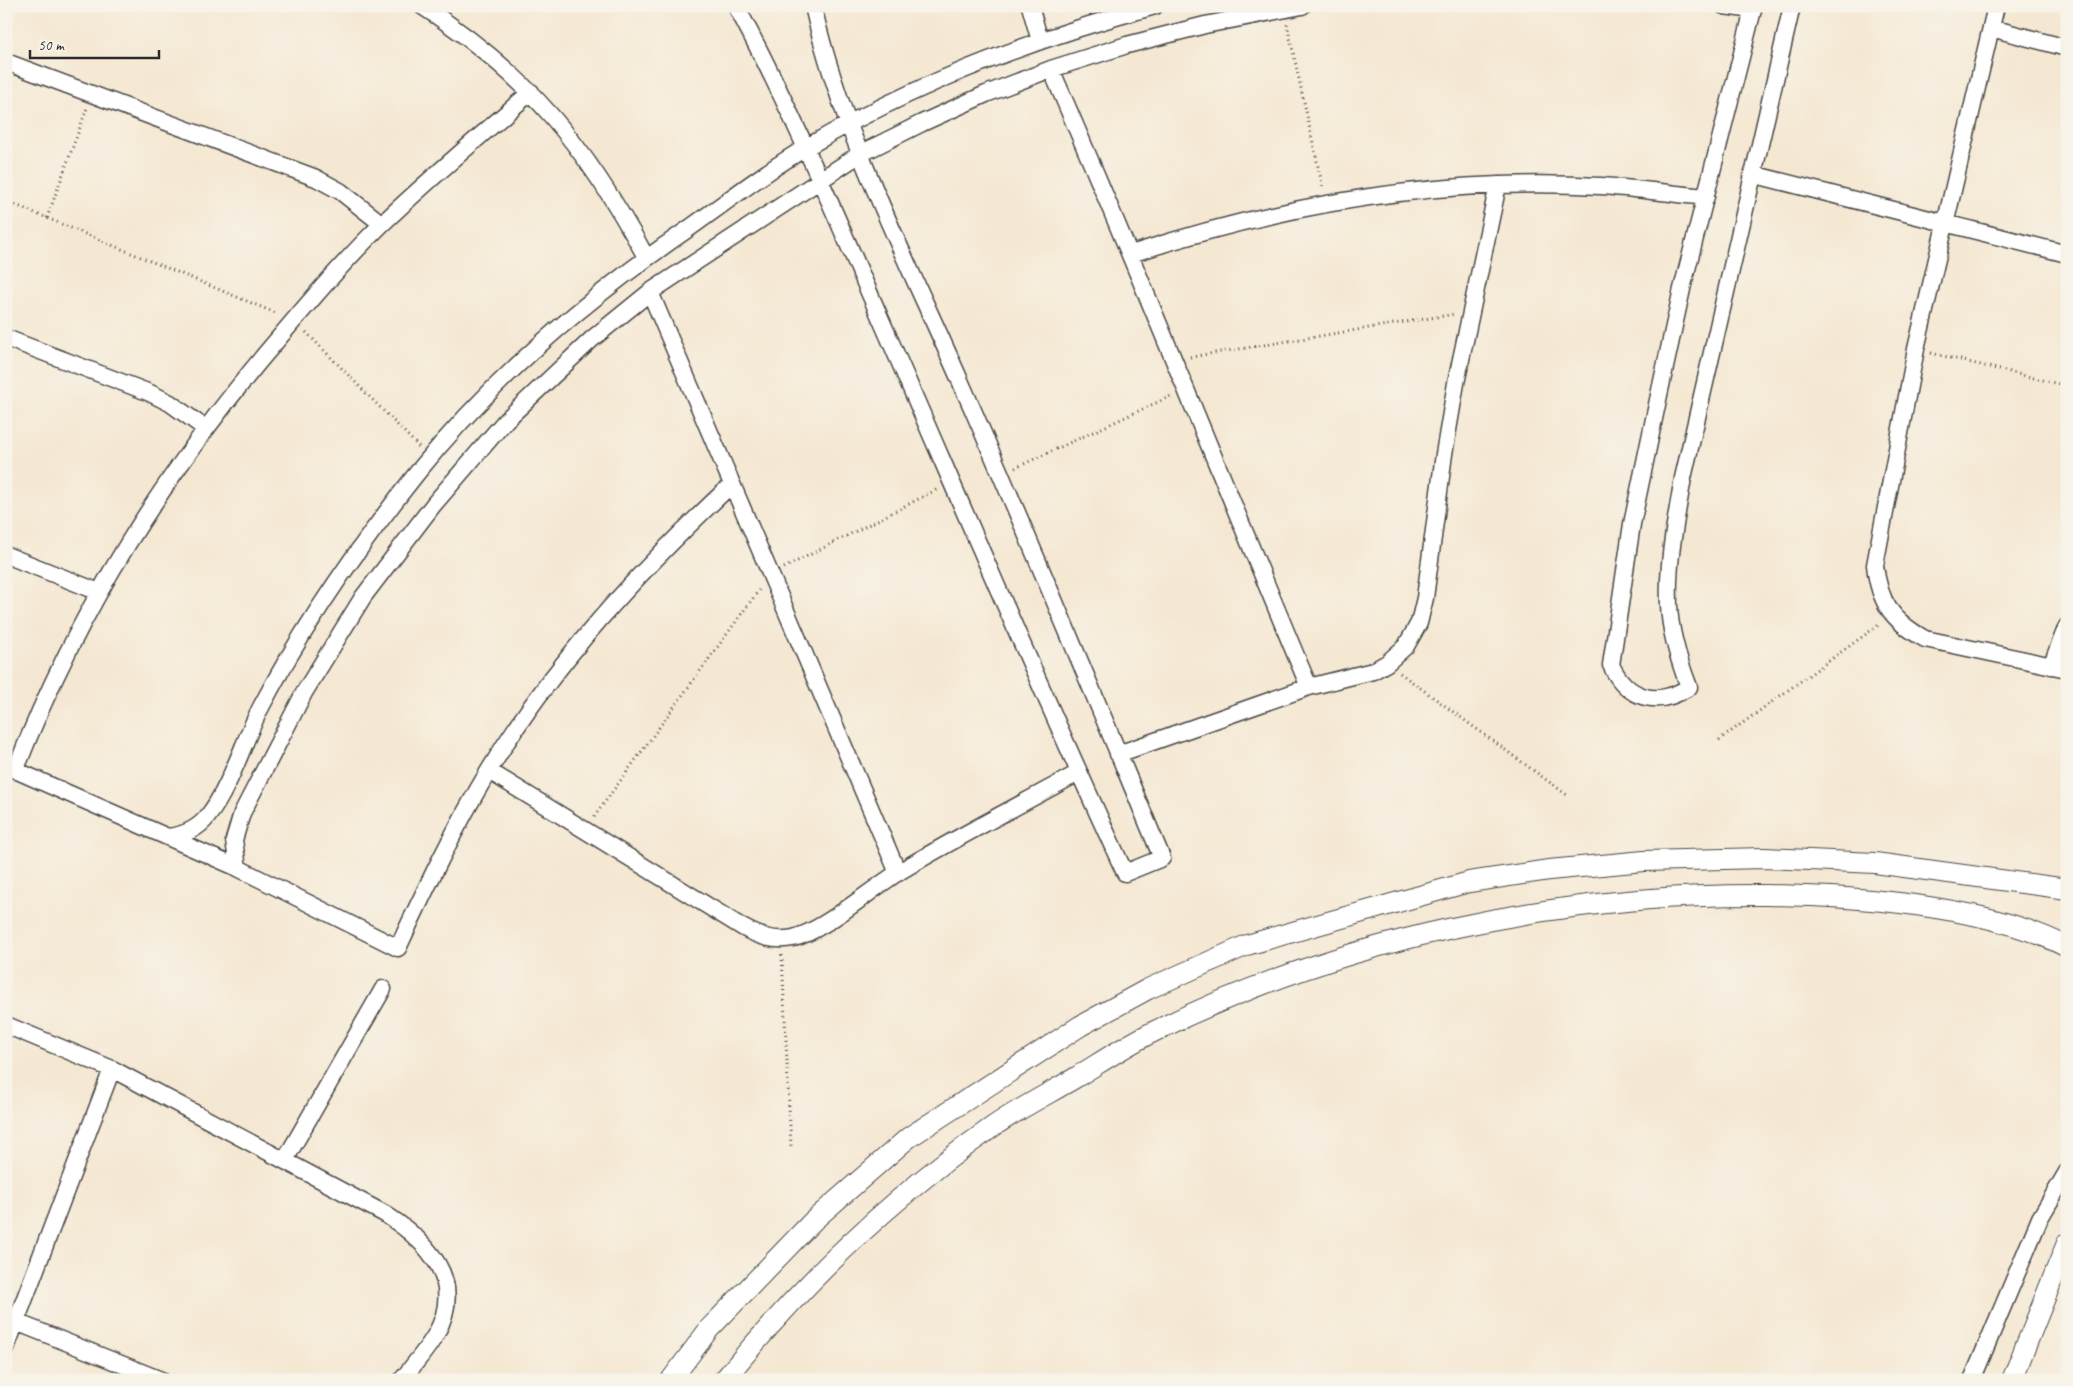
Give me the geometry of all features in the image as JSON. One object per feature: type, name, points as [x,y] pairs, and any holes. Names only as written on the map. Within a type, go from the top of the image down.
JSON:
[{"type":"street","points":[[422,6],[458,29],[531,92],[564,128],[620,210],[646,257]]},
{"type":"street","points":[[736,6],[821,182],[1078,773],[1125,873],[1162,858],[1001,474],[860,154],[825,53],[813,6]]},
{"type":"street","points":[[1030,6],[1040,41]]},
{"type":"street","points":[[168,838],[187,833],[203,822],[217,802],[260,709],[310,620],[368,535],[429,458],[479,403],[533,351],[588,303],[646,257],[805,148],[850,124],[912,93],[1040,41],[1155,6]]},
{"type":"street","points":[[238,868],[234,840],[237,826],[305,691],[363,597],[434,504],[506,420],[592,340],[650,292],[821,182],[860,154],[950,110],[1051,70],[1127,45],[1205,25],[1302,6]]},
{"type":"street","points":[[1724,6],[1753,8],[1682,290],[1653,423],[1632,524],[1611,665],[1617,677],[1626,688],[1638,695],[1651,699],[1664,699],[1678,695],[1689,687],[1677,653],[1669,605],[1670,556],[1683,478],[1792,6]]},
{"type":"street","points":[[1996,6],[1916,349],[1875,565],[1877,582],[1883,600],[1892,614],[1907,629],[1925,639],[2059,667],[2067,626]]},
{"type":"street","points":[[1990,28],[2067,48]]},
{"type":"street","points":[[6,62],[316,178],[340,191],[382,224]]},
{"type":"street","points":[[1051,70],[1131,254],[1172,360],[1309,687]]},
{"type":"street","points":[[531,92],[454,158],[382,224],[335,272],[249,373],[168,478],[99,592],[39,708],[11,768],[238,868],[398,948],[442,855],[489,771],[544,689],[601,616],[664,548],[732,484]]},
{"type":"street","points":[[1752,174],[2067,254]]},
{"type":"street","points":[[1131,254],[1232,223],[1326,203],[1402,192],[1498,185],[1600,186],[1706,197]]},
{"type":"street","points":[[1118,754],[1309,687],[1373,671],[1387,663],[1406,646],[1419,623],[1425,598],[1444,454],[1470,312],[1498,185]]},
{"type":"street","points":[[650,292],[898,872]]},
{"type":"street","points":[[6,338],[150,393],[170,403],[206,429]]},
{"type":"street","points":[[6,555],[99,592]]},
{"type":"street","points":[[232,769],[258,781]]},
{"type":"street","points":[[489,771],[742,927],[761,936],[782,939],[793,938],[814,930],[898,872],[1078,773]]},
{"type":"street","points":[[671,1380],[709,1329],[813,1221],[908,1138],[1080,1026],[1148,989],[1247,945],[1469,882],[1549,870],[1644,861],[1764,858],[1875,863],[2067,889]]},
{"type":"street","points":[[724,1380],[775,1319],[815,1277],[900,1200],[994,1126],[1150,1033],[1261,986],[1336,960],[1412,938],[1495,920],[1588,906],[1732,895],[1841,898],[1921,906],[2020,928],[2067,947]]},
{"type":"street","points":[[285,1160],[383,989]]},
{"type":"street","points":[[6,1025],[112,1069],[285,1160],[400,1224],[424,1243],[438,1263],[445,1286],[446,1298],[442,1322],[431,1343],[402,1380]]},
{"type":"street","points":[[6,1348],[112,1069]]},
{"type":"street","points":[[1972,1380],[2040,1218],[2067,1172]]},
{"type":"street","points":[[2012,1380],[2067,1243]]},
{"type":"street","points":[[16,1322],[161,1380]]},
{"type":"path","points":[[1283,9],[1326,203]]},
{"type":"path","points":[[47,218],[92,94]]},
{"type":"path","points":[[6,200],[294,320],[429,458]]},
{"type":"path","points":[[1172,360],[1470,312]]},
{"type":"path","points":[[1916,349],[2067,386]]},
{"type":"path","points":[[1001,474],[1185,390]]},
{"type":"path","points":[[584,830],[771,575],[952,482]]},
{"type":"path","points":[[1719,740],[1892,614]]},
{"type":"path","points":[[1387,663],[1567,795]]},
{"type":"path","points":[[782,939],[791,1147]]}]
